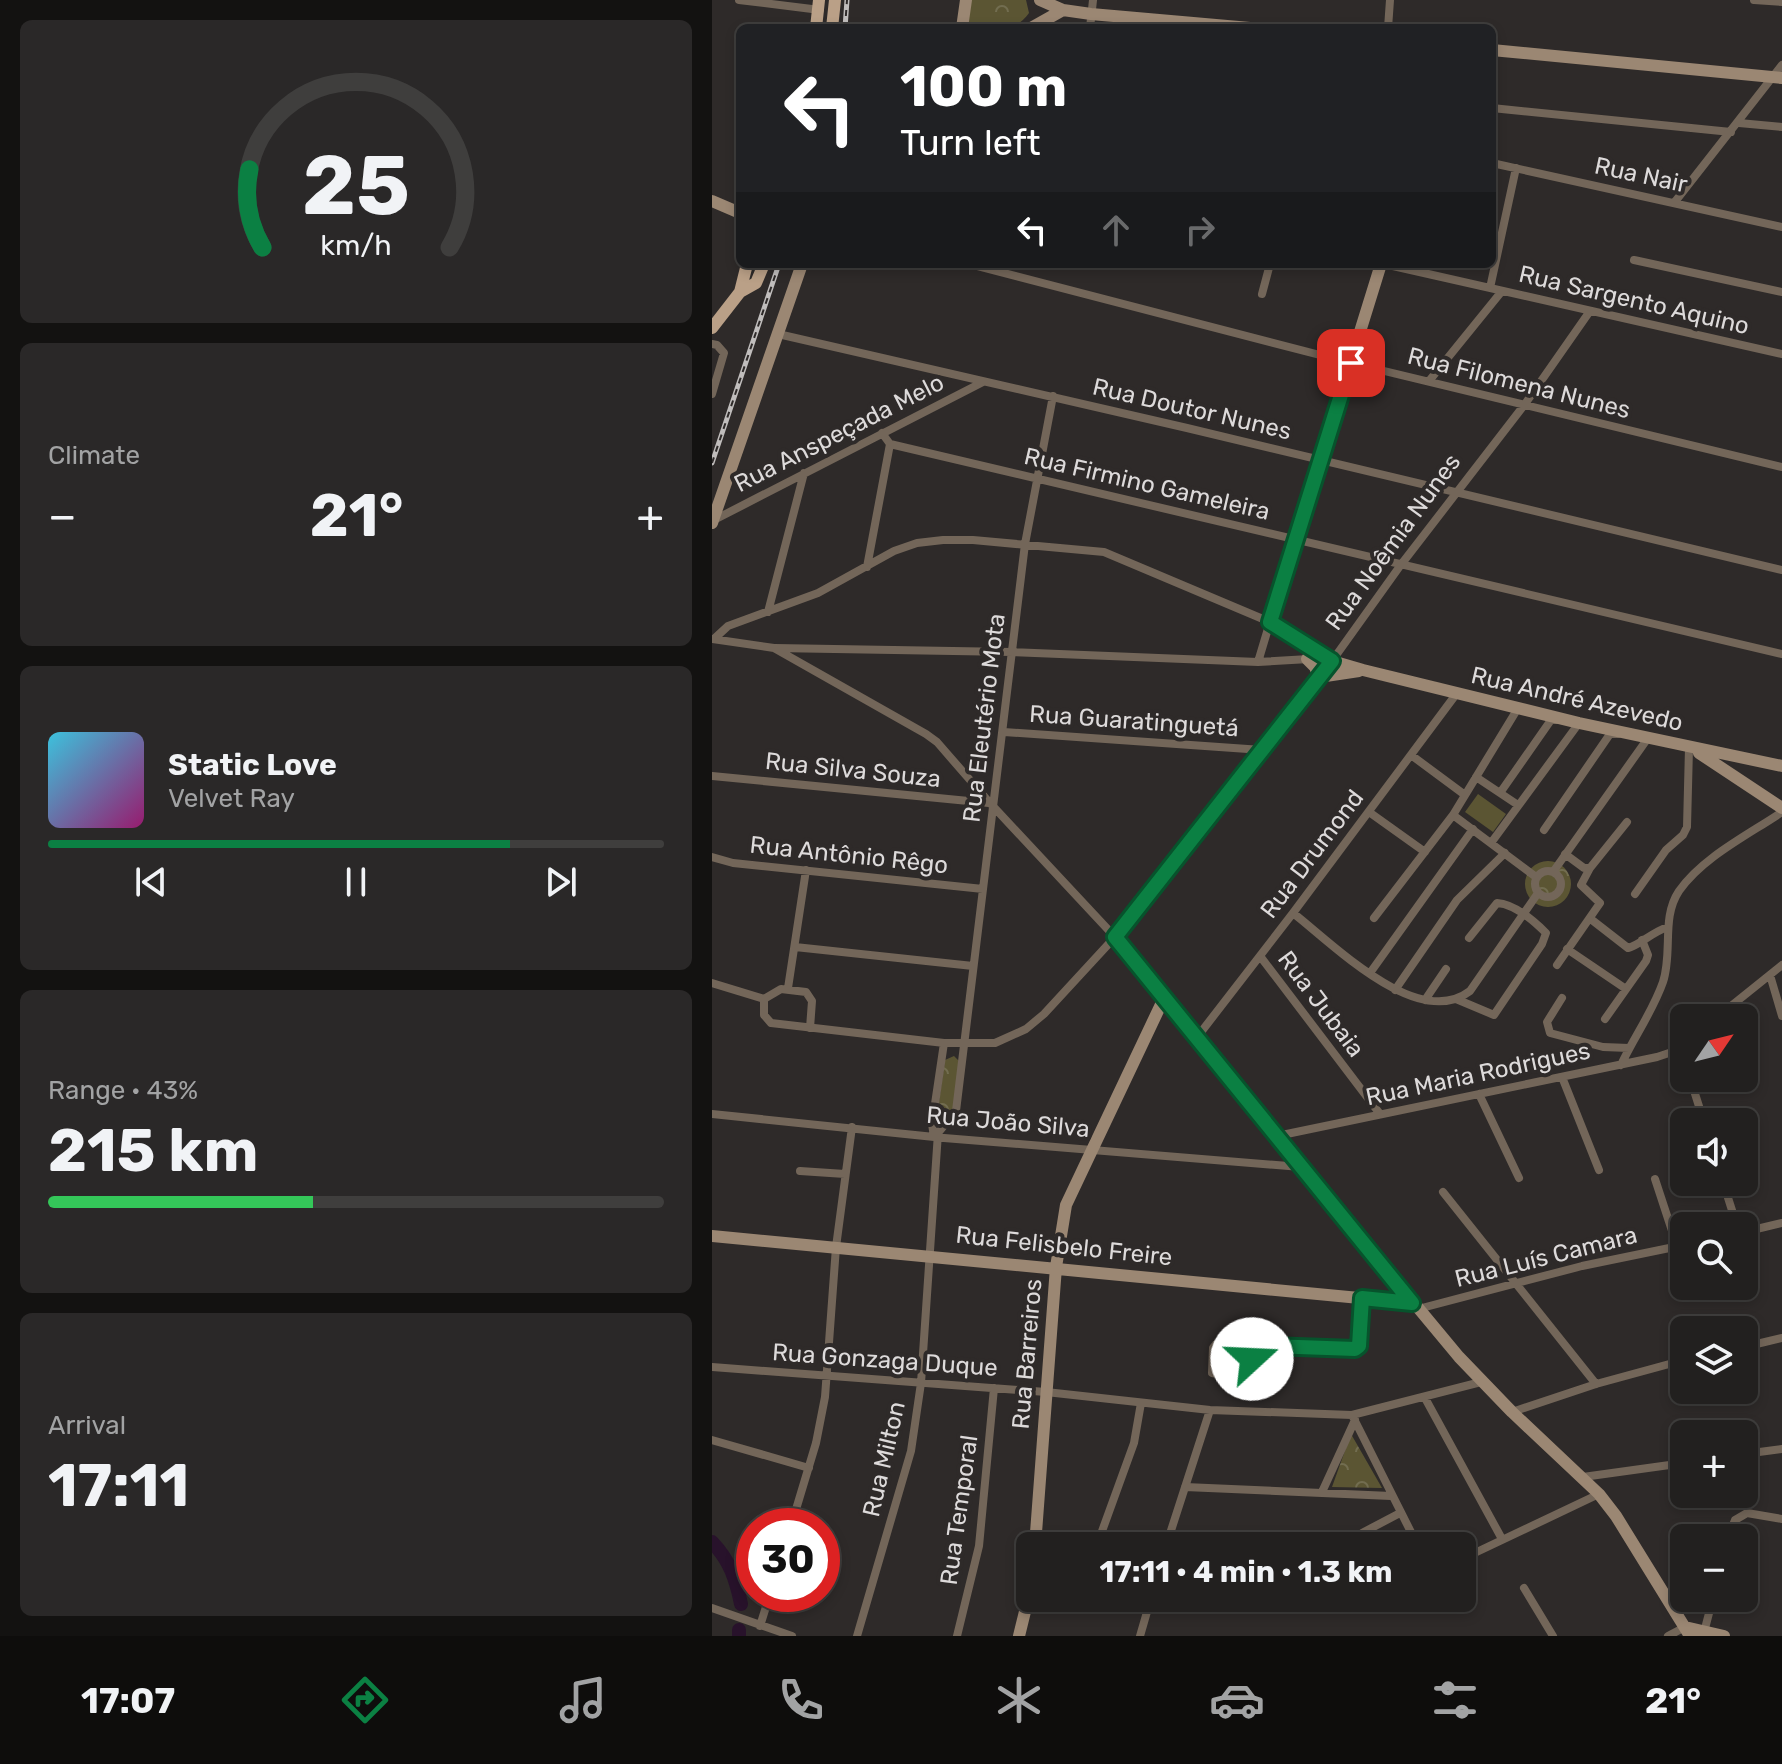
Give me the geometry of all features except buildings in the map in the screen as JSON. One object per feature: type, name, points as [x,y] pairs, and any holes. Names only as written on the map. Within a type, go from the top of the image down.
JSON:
[{"type":"main road","points":[[832,24],[835,0]]},
{"type":"main road","points":[[740,292],[746,268]]},
{"type":"main road","points":[[714,322],[740,292],[756,283],[762,268]]},
{"type":"street","points":[[739,0],[820,5]]},
{"type":"street","points":[[963,24],[966,0]]},
{"type":"street","points":[[1040,0],[1063,10]]},
{"type":"street","points":[[1388,24],[1390,0]]},
{"type":"street","points":[[1754,0],[1782,2]]},
{"type":"street","points":[[1038,24],[1063,10],[1092,7],[1220,24]]},
{"type":"street","points":[[1496,50],[1777,78]]},
{"type":"street","points":[[1674,203],[1777,78],[1782,65]]},
{"type":"street","points":[[1496,108],[1731,132]]},
{"type":"street","points":[[1739,123],[1782,127]]},
{"type":"street","name":"Rua Nair","points":[[1496,164],[1782,227]]},
{"type":"street","points":[[1496,260],[1516,168]]},
{"type":"street","points":[[712,201],[736,211]]},
{"type":"street","points":[[1634,260],[1782,292]]},
{"type":"street","points":[[712,522],[801,268]]},
{"type":"street","name":"Rua Filomena Nunes","points":[[984,268],[1351,363],[1782,467]]},
{"type":"street","points":[[1262,294],[1269,268]]},
{"type":"street","points":[[1258,662],[1381,268]]},
{"type":"street","name":"Rua Sargento Aquino","points":[[1400,268],[1782,354]]},
{"type":"street","points":[[1490,288],[1494,268]]},
{"type":"street","points":[[1429,381],[1502,291]]},
{"type":"street","name":"Rua Noêmia Nunes","points":[[810,1028],[963,1045],[995,1043],[1026,1029],[1044,1014],[1115,937],[1319,677],[1454,494],[1525,404],[1590,311]]},
{"type":"street","name":"Rua Doutor Nunes","points":[[778,334],[1053,396],[1782,570]]},
{"type":"street","points":[[712,344],[724,353],[712,394]]},
{"type":"street","name":"Rua Anspeçada Melo","points":[[712,522],[983,382]]},
{"type":"street","name":"Rua Eleutério Mota","points":[[936,1137],[956,1111],[1025,544],[1053,396]]},
{"type":"street","points":[[867,567],[890,444],[882,433]]},
{"type":"street","name":"Rua Firmino Gameleira","points":[[890,444],[1782,654]]},
{"type":"street","points":[[768,612],[804,473]]},
{"type":"street","points":[[714,639],[728,626],[818,593],[894,551],[917,543],[973,540],[1104,552],[1270,622]]},
{"type":"street","name":"Rua André Azevedo","points":[[1270,622],[1330,659],[1363,670],[1647,740],[1782,766]]},
{"type":"street","points":[[714,639],[774,648],[1012,652],[1258,662],[1330,659]]},
{"type":"street","points":[[774,648],[937,742],[1115,937],[1415,1306],[1481,1382],[1599,1494],[1616,1516],[1687,1632]]},
{"type":"street","points":[[1307,659],[1319,677]]},
{"type":"street","name":"Rua André Azevedo","points":[[1319,677],[1363,670]]},
{"type":"street","name":"Rua Drumond","points":[[1198,1036],[1457,693]]},
{"type":"street","points":[[1374,918],[1453,815],[1515,713]]},
{"type":"street","points":[[1491,843],[1578,724],[1551,720],[1500,793]]},
{"type":"street","name":"Rua Guaratinguetá","points":[[1004,732],[1262,750]]},
{"type":"street","points":[[1544,830],[1610,734],[1647,740],[1553,872]]},
{"type":"street","points":[[1621,1065],[1664,980],[1668,963],[1668,927],[1675,898],[1690,879],[1715,857],[1782,810],[1691,748]]},
{"type":"street","points":[[1635,894],[1666,850],[1686,831],[1691,748]]},
{"type":"street","points":[[1411,755],[1465,795]]},
{"type":"street","name":"Rua Silva Souza","points":[[712,776],[992,805]]},
{"type":"street","points":[[1476,777],[1518,805]]},
{"type":"street","points":[[1369,812],[1425,852]]},
{"type":"street","points":[[1453,815],[1536,877]]},
{"type":"street","points":[[1557,965],[1600,903],[1581,885],[1590,868],[1627,822]]},
{"type":"street","points":[[1370,973],[1473,829]]},
{"type":"street","points":[[1395,990],[1457,900],[1505,853]]},
{"type":"street","points":[[1565,854],[1584,868],[1590,868]]},
{"type":"street","name":"Rua Antônio Rêgo","points":[[712,857],[733,863],[983,889]]},
{"type":"street","points":[[788,988],[806,870]]},
{"type":"street","points":[[1543,871],[1553,872],[1560,878],[1559,891],[1549,897],[1538,893],[1534,886],[1536,877],[1543,871]]},
{"type":"street","points":[[1293,913],[1395,990],[1425,1000],[1456,999],[1463,997],[1476,984],[1538,893]]},
{"type":"street","points":[[1456,999],[1491,1016],[1500,1008],[1546,933],[1504,903],[1497,903],[1469,938]]},
{"type":"street","points":[[1592,920],[1628,948],[1668,927]]},
{"type":"street","points":[[1605,1019],[1648,958],[1642,940]]},
{"type":"street","points":[[795,947],[973,966]]},
{"type":"street","points":[[1567,949],[1626,989]]},
{"type":"street","name":"Rua Jubaia","points":[[1260,956],[1380,1114]]},
{"type":"street","points":[[1734,1004],[1782,965]]},
{"type":"street","points":[[1425,1000],[1446,969]]},
{"type":"street","points":[[1770,975],[1782,1016]]},
{"type":"street","points":[[712,983],[764,999]]},
{"type":"street","points":[[776,990],[802,990],[809,996],[812,1011],[810,1028],[771,1023],[764,1015],[764,999],[776,990]]},
{"type":"street","name":"Rua Barreiros","points":[[1036,1532],[1056,1267],[1066,1205],[1165,996]]},
{"type":"street","points":[[1562,998],[1546,1025],[1550,1033],[1603,1047],[1629,1048]]},
{"type":"street","name":"Rua Milton","points":[[857,1636],[904,1477],[921,1383],[936,1137],[935,1109],[944,1043]]},
{"type":"street","name":"Rua Maria Rodrigues","points":[[1277,1136],[1670,1052]]},
{"type":"street","points":[[1562,1077],[1599,1170]]},
{"type":"street","points":[[1479,1094],[1519,1178]]},
{"type":"street","points":[[935,1109],[948,1119]]},
{"type":"street","name":"Rua João Silva","points":[[712,1114],[936,1137],[1301,1167]]},
{"type":"street","points":[[797,1508],[822,1418],[828,1375],[836,1247],[852,1127]]},
{"type":"street","points":[[800,1171],[845,1174]]},
{"type":"street","points":[[1655,1179],[1670,1219]]},
{"type":"street","points":[[1443,1192],[1596,1384]]},
{"type":"street","points":[[1758,1229],[1782,1223]]},
{"type":"street","name":"Rua Felisbelo Freire","points":[[712,1236],[1056,1267],[1415,1306]]},
{"type":"street","name":"Rua Luís Camara","points":[[1415,1306],[1670,1247]]},
{"type":"street","points":[[1267,1346],[1234,1375],[1212,1373],[1213,1348],[1216,1344],[1355,1349],[1359,1346],[1362,1298]]},
{"type":"street","points":[[1758,1344],[1782,1338]]},
{"type":"street","points":[[1512,1412],[1670,1364]]},
{"type":"street","name":"Rua Gonzaga Duque","points":[[712,1367],[1046,1392],[1210,1410],[1353,1418],[1481,1382]]},
{"type":"street","name":"Rua Temporal","points":[[957,1636],[979,1546],[994,1388]]},
{"type":"street","points":[[1425,1398],[1502,1539]]},
{"type":"street","points":[[1104,1532],[1134,1443],[1141,1403]]},
{"type":"street","points":[[1171,1532],[1210,1410]]},
{"type":"street","points":[[1322,1492],[1353,1418]]},
{"type":"street","points":[[1353,1418],[1410,1532]]},
{"type":"street","points":[[712,1440],[809,1468]]},
{"type":"street","points":[[1758,1452],[1782,1449]]},
{"type":"street","points":[[1583,1477],[1670,1465]]},
{"type":"street","points":[[1185,1487],[1391,1496]]},
{"type":"street","points":[[1476,1552],[1599,1494]]},
{"type":"street","points":[[1364,1532],[1400,1513]]},
{"type":"street","points":[[1733,1524],[1740,1516],[1754,1513],[1782,1519]]},
{"type":"street","points":[[1524,1588],[1553,1636]]},
{"type":"street","points":[[712,1608],[792,1636]]},
{"type":"street","points":[[760,1626],[764,1612]]},
{"type":"street","points":[[1019,1636],[1025,1612]]},
{"type":"street","points":[[1140,1636],[1147,1612]]},
{"type":"street","points":[[1704,1634],[1710,1612]]},
{"type":"street","points":[[1668,1636],[1687,1632],[1724,1636]]},
{"type":"green space","points":[[970,0],[1026,0],[1029,13],[1017,24],[967,24]]},
{"type":"green space","points":[[1478,794],[1506,814],[1493,832],[1465,812]]},
{"type":"green space","points":[[1548,861],[1565,867],[1571,884],[1565,901],[1548,907],[1531,901],[1525,884],[1531,867]]},
{"type":"green space","points":[[954,1056],[960,1062],[955,1106],[946,1114],[938,1108],[945,1060]]},
{"type":"green space","points":[[1351,1434],[1382,1488],[1332,1487]]},
{"type":"waterway","points":[[712,1542],[723,1556],[736,1584]]},
{"type":"waterway","points":[[739,1630],[739,1636]]},
{"type":"railway","points":[[845,24],[847,0]]},
{"type":"railway","points":[[712,463],[778,268]]},
{"type":"route","points":[[1252,1359],[1267,1346],[1353,1350],[1359,1346],[1362,1298],[1412,1303],[1115,937],[1332,661],[1270,622],[1351,363]]}]
